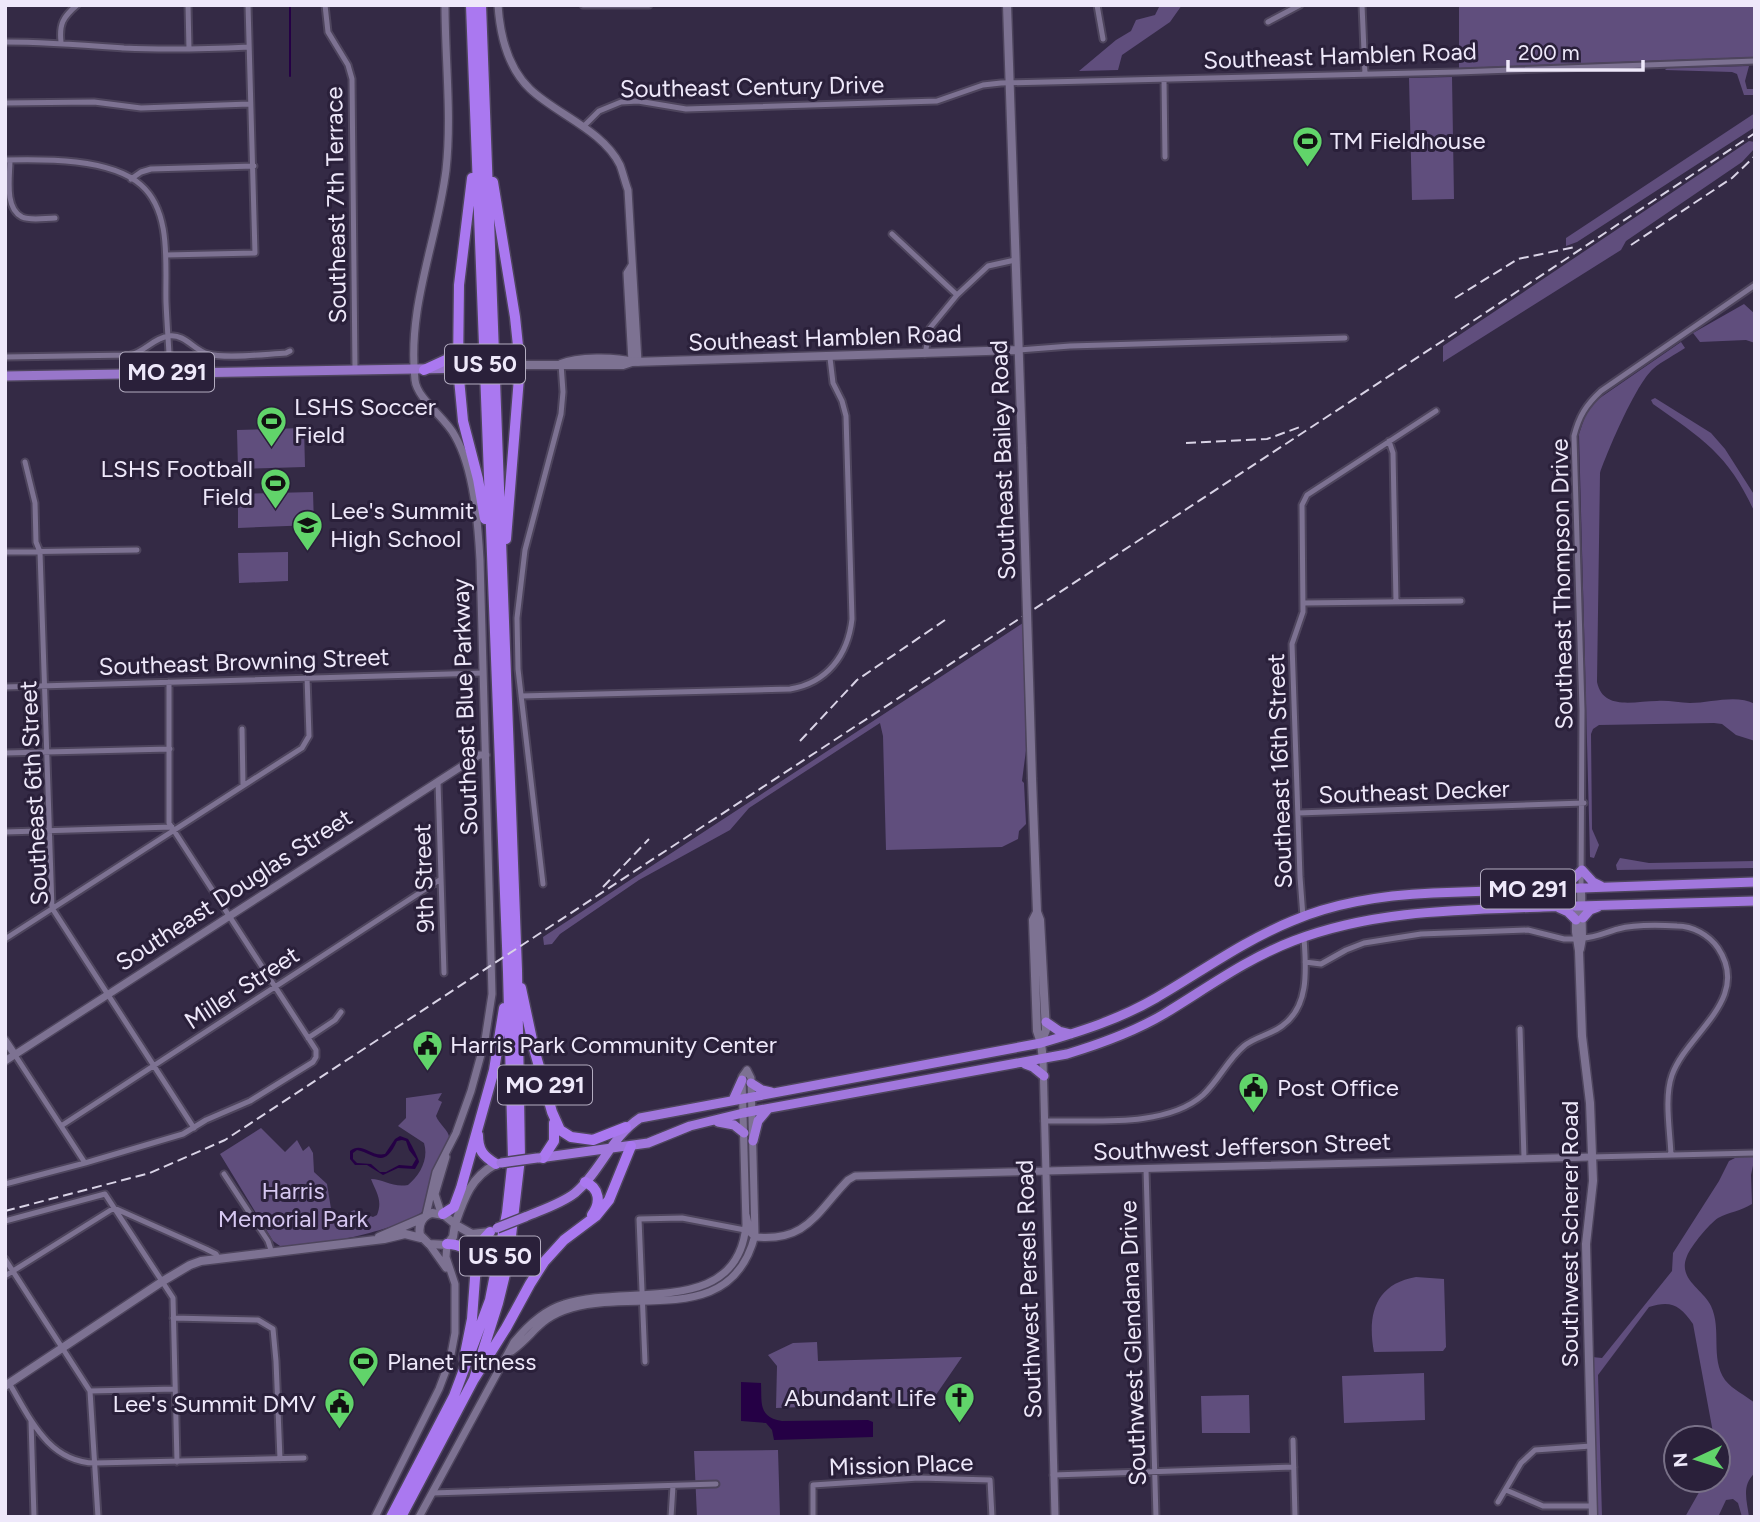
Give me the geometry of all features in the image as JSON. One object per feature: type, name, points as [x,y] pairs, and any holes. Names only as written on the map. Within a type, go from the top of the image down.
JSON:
[{"type":"highway","name":"US 50","points":[[401,1517],[474,1380],[505,1272],[517,1198],[520,1158],[494,602],[471,5]]},
{"type":"highway","name":"US 50","points":[[390,1517],[454,1396],[490,1300],[507,1213],[513,1158],[504,609],[481,5]]},
{"type":"highway","points":[[484,107],[488,115],[493,185],[515,317],[520,365],[506,543],[507,604],[504,609]]},
{"type":"highway","points":[[476,125],[473,132],[472,186],[458,285],[458,368],[463,421],[484,509],[490,598],[494,602]]},
{"type":"highway","points":[[420,370],[450,358],[458,345]]},
{"type":"highway","points":[[1564,888],[1582,870],[1593,882],[1603,887]]},
{"type":"highway","name":"MO 291","points":[[512,971],[557,1125],[564,1134],[581,1140],[604,1137],[640,1118],[1041,1043],[1072,1034],[1128,1013],[1230,951],[1303,917],[1338,906],[1396,895],[1755,882]]},
{"type":"highway","name":"MO 291","points":[[512,971],[500,1042],[478,1127],[479,1147],[485,1157],[499,1163],[631,1146],[709,1121],[1043,1060],[1090,1047],[1142,1025],[1253,959],[1304,937],[1350,924],[1406,914],[1457,910],[1755,901]]},
{"type":"highway","points":[[1557,907],[1579,919],[1600,906]]},
{"type":"highway","points":[[1046,1022],[1059,1031],[1072,1034]]},
{"type":"highway","points":[[1023,1063],[1044,1076]]},
{"type":"highway","points":[[742,1099],[747,1081],[762,1090],[773,1092]]},
{"type":"highway","points":[[753,1141],[759,1119],[768,1109]]},
{"type":"highway","name":"MO 291","points":[[540,1158],[554,1141],[552,1112]]},
{"type":"highway","points":[[709,1121],[734,1125],[744,1133]]},
{"type":"highway","points":[[442,1214],[451,1210],[457,1202],[478,1127]]},
{"type":"highway","points":[[454,1396],[469,1337],[475,1298],[478,1246],[493,1230],[564,1200],[584,1182],[626,1127]]},
{"type":"highway","points":[[474,1380],[544,1262],[564,1240],[609,1200],[631,1146]]},
{"type":"highway","points":[[584,1182],[593,1187],[598,1197],[596,1210],[585,1224]]},
{"type":"highway","points":[[447,1245],[457,1244],[465,1248],[476,1266]]},
{"type":"main road","name":"Southeast Bailey Road","points":[[1007,5],[1037,912],[1040,920],[1046,1022],[1041,1043]]},
{"type":"main road","name":"Southeast Hamblen Road","points":[[520,365],[612,365],[635,362],[1019,350]]},
{"type":"main road","points":[[458,368],[520,365]]},
{"type":"main road","name":"MO 291","points":[[5,376],[458,368]]},
{"type":"main road","name":"Southwest Scherer Road","points":[[1581,888],[1579,1005],[1590,1103],[1592,1193],[1586,1244],[1593,1517]]},
{"type":"main road","name":"Southeast Bailey Road","points":[[1037,912],[1033,920],[1036,1017],[1043,1060]]},
{"type":"main road","points":[[7,1384],[163,1281],[201,1261],[405,1234],[421,1238],[429,1244],[447,1245],[453,1237],[473,1182],[482,1171],[499,1163]]},
{"type":"main road","points":[[376,1239],[425,1217],[442,1214],[472,1234],[493,1230]]},
{"type":"main road","points":[[421,1238],[419,1227],[425,1217]]},
{"type":"street","points":[[61,42],[60,24],[64,16],[77,5]]},
{"type":"street","points":[[188,5],[189,49]]},
{"type":"street","points":[[166,255],[255,253],[248,5]]},
{"type":"street","name":"Southeast 7th Terrace","points":[[325,5],[328,32],[348,65],[352,79],[355,369]]},
{"type":"street","name":"Southeast Blue Parkway","points":[[445,5],[446,169],[415,322],[420,370],[418,390],[442,416],[457,438],[470,482],[479,548],[492,965],[492,995],[485,1040],[471,1091],[447,1152]]},
{"type":"street","points":[[498,5],[499,27],[508,56],[529,88],[600,141],[619,163],[628,190],[632,265],[627,273],[635,362]]},
{"type":"street","points":[[583,5],[649,5]]},
{"type":"street","points":[[1097,5],[1103,39]]},
{"type":"street","points":[[1268,22],[1300,5]]},
{"type":"street","points":[[1362,5],[1364,74]]},
{"type":"street","points":[[5,43],[61,42],[124,48],[248,47]]},
{"type":"street","name":"Southeast Hamblen Road","points":[[1010,82],[1164,80],[1755,61]]},
{"type":"street","points":[[1164,80],[1166,157]]},
{"type":"street","name":"Southeast Century Drive","points":[[583,127],[599,111],[621,102],[638,101],[686,109],[937,101],[983,85],[1010,82]]},
{"type":"street","points":[[5,103],[94,102],[141,108],[249,104]]},
{"type":"street","points":[[55,218],[25,218],[16,211],[11,202],[8,160],[92,165],[131,179],[144,188],[155,205],[161,222],[166,255],[170,372]]},
{"type":"street","points":[[131,179],[151,169],[254,166]]},
{"type":"street","points":[[892,234],[957,295]]},
{"type":"street","points":[[925,354],[930,328],[957,295],[988,266],[1015,260]]},
{"type":"street","name":"Southeast Thompson Drive","points":[[1581,888],[1584,803],[1574,436],[1579,418],[1587,404],[1601,391],[1755,285]]},
{"type":"street","points":[[5,357],[130,355],[141,351],[157,339],[169,336],[184,338],[204,353],[213,355],[290,351]]},
{"type":"street","points":[[1019,350],[1070,346],[1345,338]]},
{"type":"street","points":[[521,696],[790,689],[807,685],[831,670],[844,650],[852,619],[846,416],[834,383],[830,358]]},
{"type":"street","points":[[543,884],[517,642],[521,574],[532,519],[561,414],[561,364]]},
{"type":"street","points":[[1396,601],[1392,453],[1389,441],[1436,411]]},
{"type":"street","name":"Southeast 16th Street","points":[[1303,917],[1292,644],[1294,633],[1303,617],[1304,603],[1301,510],[1307,495],[1389,441]]},
{"type":"street","name":"Southeast 6th Street","points":[[25,461],[35,503],[36,542],[40,552],[52,908],[194,1128]]},
{"type":"street","points":[[5,552],[137,550]]},
{"type":"street","points":[[1304,603],[1461,601]]},
{"type":"street","name":"Southeast Browning Street","points":[[5,687],[483,673]]},
{"type":"street","points":[[5,939],[172,828],[298,751],[306,744],[309,730],[307,677]]},
{"type":"street","points":[[5,1184],[183,1134],[206,1120],[250,1101],[313,1062],[316,1057],[316,1050],[169,823],[169,682]]},
{"type":"street","points":[[242,729],[243,785]]},
{"type":"street","points":[[5,753],[170,749]]},
{"type":"street","name":"Southeast Douglas Street","points":[[5,1061],[479,755],[486,755]]},
{"type":"street","name":"9th Street","points":[[438,782],[444,973]]},
{"type":"street","name":"Southeast Decker","points":[[1298,813],[1584,803]]},
{"type":"street","points":[[5,832],[172,828]]},
{"type":"street","name":"Miller Street","points":[[61,1126],[441,879]]},
{"type":"street","points":[[1305,962],[1321,964],[1364,943],[1421,934],[1528,930],[1564,939],[1580,939],[1623,928],[1684,926],[1697,930],[1710,939],[1725,961],[1727,981],[1723,999],[1677,1065],[1671,1079],[1671,1155]]},
{"type":"street","points":[[1044,1121],[1150,1118],[1168,1115],[1190,1105],[1205,1093],[1245,1045],[1283,1026],[1294,1015],[1303,997],[1304,937]]},
{"type":"street","points":[[308,1038],[335,1020],[341,1012]]},
{"type":"street","points":[[1520,1029],[1524,1158]]},
{"type":"street","points":[[5,1040],[85,1163]]},
{"type":"street","name":"Southwest Persels Road","points":[[1043,1060],[1055,1517]]},
{"type":"street","points":[[643,1297],[683,1300],[704,1295],[732,1279],[746,1262],[755,1237],[753,1141],[742,1099],[747,1081]]},
{"type":"street","points":[[419,1517],[509,1353],[538,1325],[571,1305],[694,1289],[717,1280],[735,1261],[745,1230],[744,1133],[747,1113]]},
{"type":"street","points":[[442,1214],[435,1194],[447,1152]]},
{"type":"street","points":[[425,1217],[433,1181],[447,1152]]},
{"type":"street","name":"Southwest Jefferson Street","points":[[755,1237],[780,1238],[795,1234],[855,1176],[1755,1153]]},
{"type":"street","name":"Southwest Glendana Drive","points":[[1146,1168],[1156,1517]]},
{"type":"street","points":[[224,1174],[268,1241],[272,1253]]},
{"type":"street","points":[[5,1221],[105,1194],[173,1298],[177,1462]]},
{"type":"street","points":[[114,1208],[206,1249],[216,1254],[219,1259]]},
{"type":"street","points":[[5,1276],[114,1208]]},
{"type":"street","points":[[746,1215],[750,1231],[755,1237]]},
{"type":"street","points":[[645,1363],[639,1219],[682,1218],[745,1230]]},
{"type":"street","points":[[745,1230],[749,1240],[746,1262]]},
{"type":"street","points":[[429,1244],[445,1265],[454,1295]]},
{"type":"street","points":[[375,1517],[445,1374],[454,1333],[455,1284],[445,1254],[447,1245]]},
{"type":"street","points":[[5,1259],[90,1391],[98,1517]]},
{"type":"street","points":[[173,1318],[258,1320],[273,1329],[280,1459]]},
{"type":"street","points":[[7,1384],[45,1441],[59,1453],[76,1461],[177,1462],[304,1458]]},
{"type":"street","points":[[90,1391],[175,1389]]},
{"type":"street","points":[[31,1421],[34,1517]]},
{"type":"street","points":[[1293,1440],[1295,1517]]},
{"type":"street","points":[[1498,1502],[1521,1463],[1535,1450],[1591,1446]]},
{"type":"street","points":[[1053,1475],[1294,1467]]},
{"type":"street","name":"Mission Place","points":[[813,1517],[813,1485],[919,1478],[990,1480],[992,1517]]},
{"type":"street","points":[[432,1493],[716,1484]]},
{"type":"street","points":[[671,1517],[673,1486]]},
{"type":"street","points":[[1506,1490],[1545,1506],[1592,1506]]},
{"type":"green space","points":[[1160,5],[1182,5],[1170,22],[1122,55],[1118,70],[1079,71],[1131,31],[1136,20],[1155,15]]},
{"type":"green space","points":[[1459,5],[1755,5],[1755,57],[1459,68]]},
{"type":"green space","points":[[1749,66],[1745,81],[1747,89],[1755,89],[1755,95],[1744,95],[1737,74],[1732,72],[1665,70],[1667,68]]},
{"type":"green space","points":[[1452,77],[1454,199],[1412,200],[1409,78]]},
{"type":"green space","points":[[1755,113],[1755,127],[1577,242],[1566,246],[1566,238]]},
{"type":"green space","points":[[1749,141],[1755,142],[1755,148],[1742,162],[1626,241],[1621,250],[1443,362],[1443,346]]},
{"type":"green space","points":[[1744,304],[1755,314],[1755,343],[1746,340],[1700,342],[1693,333]]},
{"type":"green space","points":[[1681,342],[1685,348],[1653,369],[1639,388],[1600,473],[1597,682],[1600,691],[1613,701],[1748,701],[1755,704],[1755,741],[1736,735],[1722,724],[1714,723],[1599,725],[1593,729],[1592,829],[1599,845],[1594,858],[1590,857],[1579,434],[1587,410],[1594,402]]},
{"type":"green space","points":[[1655,398],[1711,433],[1725,449],[1755,496],[1755,513],[1735,476],[1724,462],[1700,439],[1653,404],[1651,400]]},
{"type":"green space","name":"LSHS Soccer Field","points":[[304,428],[305,467],[238,469],[237,430]]},
{"type":"green space","name":"LSHS Football Field","points":[[313,492],[314,525],[238,528],[238,494]]},
{"type":"green space","points":[[288,552],[288,581],[239,583],[238,553]]},
{"type":"green space","points":[[1023,623],[1026,750],[1022,781],[1026,824],[1019,831],[1018,839],[1002,847],[886,850],[883,736],[880,723],[749,808],[730,830],[639,880],[560,934],[552,944],[544,945],[543,937]]},
{"type":"green space","points":[[1620,858],[1649,863],[1755,861],[1755,868],[1617,870],[1616,865]]},
{"type":"green space","name":"Harris Memorial Park","points":[[442,1093],[438,1100],[442,1102],[436,1116],[449,1137],[431,1180],[425,1210],[396,1225],[355,1237],[280,1246],[273,1241],[220,1154],[261,1128],[285,1152],[297,1140],[303,1151],[309,1146],[313,1153],[314,1172],[327,1184],[333,1221],[354,1210],[373,1217],[377,1215],[379,1205],[371,1179],[408,1185],[420,1172],[424,1161],[424,1143],[398,1126],[406,1118],[406,1098]]},
{"type":"green space","points":[[1739,1156],[1755,1156],[1751,1175],[1752,1204],[1722,1216],[1705,1230],[1687,1256],[1685,1271],[1711,1306],[1716,1324],[1718,1362],[1725,1380],[1755,1403],[1755,1473],[1746,1488],[1749,1517],[1742,1517],[1738,1503],[1733,1499],[1726,1500],[1718,1517],[1685,1517],[1698,1494],[1732,1494],[1732,1424],[1711,1424],[1693,1324],[1679,1308],[1663,1304],[1649,1307],[1598,1375],[1602,1517],[1596,1517],[1592,1357],[1602,1358],[1672,1271],[1673,1253],[1729,1161]]},
{"type":"green space","points":[[1416,1277],[1444,1279],[1446,1347],[1443,1351],[1374,1352],[1372,1326],[1377,1303],[1391,1286]]},
{"type":"green space","points":[[817,1342],[818,1361],[962,1357],[931,1402],[776,1408],[777,1366],[768,1355],[793,1343]]},
{"type":"green space","points":[[1424,1373],[1425,1420],[1344,1423],[1342,1376]]},
{"type":"green space","points":[[1249,1395],[1250,1433],[1202,1433],[1201,1396]]},
{"type":"green space","points":[[778,1450],[780,1517],[697,1517],[694,1451]]},
{"type":"shaded area","points":[[400,1136],[408,1139],[419,1160],[415,1169],[398,1168],[383,1175],[367,1165],[355,1165],[350,1159],[350,1151],[354,1148],[385,1154]],"holes":[[[397,1141],[406,1141],[416,1159],[412,1166],[399,1165],[380,1172],[371,1164],[357,1163],[353,1159],[353,1153],[357,1150],[375,1157],[384,1157]]]},
{"type":"shaded area","points":[[741,1382],[761,1383],[763,1408],[774,1419],[868,1420],[873,1422],[873,1437],[774,1440],[772,1430],[766,1423],[741,1421]]},
{"type":"waterway","points":[[290,5],[290,76]]},
{"type":"railway","points":[[5,1211],[150,1173],[225,1140],[1755,133]]},
{"type":"railway","points":[[1631,245],[1732,178],[1755,156]]},
{"type":"railway","points":[[1455,298],[1518,259],[1575,247]]},
{"type":"railway","points":[[1186,443],[1267,439],[1300,427]]},
{"type":"railway","points":[[800,741],[857,680],[948,618]]},
{"type":"railway","points":[[603,887],[649,839]]},
{"type":"place","name":"TM Fieldhouse","points":[[1307,168]]},
{"type":"place","name":"LSHS Soccer Field","points":[[271,448]]},
{"type":"place","name":"LSHS Football Field","points":[[276,510]]},
{"type":"place","name":"Lee's Summit High School","points":[[307,552]]},
{"type":"place","name":"Harris Park Community Center","points":[[427,1072]]},
{"type":"place","name":"Post Office","points":[[1254,1115]]},
{"type":"place","name":"Planet Fitness","points":[[364,1389]]},
{"type":"place","name":"Abundant Life","points":[[959,1425]]},
{"type":"place","name":"Lee's Summit DMV","points":[[339,1431]]}]
